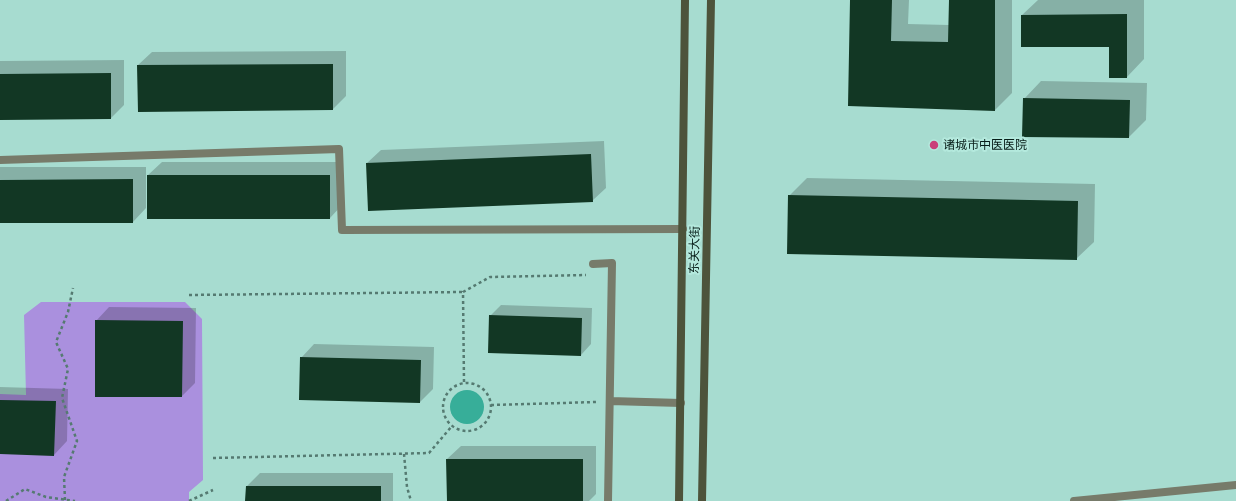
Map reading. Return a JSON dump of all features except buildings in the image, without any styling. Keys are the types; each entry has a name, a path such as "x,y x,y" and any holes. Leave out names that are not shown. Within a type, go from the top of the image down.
{"main road":[{"name":"东关大街","path":"679,501 685,0"},
{"name":"东关大街","path":"702,501 711,0"}],"street":[{"path":"0,160 339,149 342,230 683,229"},
{"path":"593,264 612,263 608,501"},
{"path":"610,401 681,403"},
{"path":"1074,501 1236,485"}],"path":[{"path":"189,296 463,292 490,277 588,275"},
{"path":"65,500 64,477 77,441 62,398 68,370 56,342 68,312 73,288"},
{"path":"463,292 464,382"},
{"path":"464,382 472,383 485,391 491,405 487,420 475,429 460,430 452,426 443,413 444,397 452,387 464,382"},
{"path":"491,405 610,401"},
{"path":"213,458 429,453 452,426"},
{"path":"404,454 407,487 411,501"},
{"path":"6,501 25,489 46,497 75,501"},
{"path":"189,501 213,490"}],"shaded area":[{"path":"41,302 185,302 202,319 203,480 189,492 189,501 0,501 0,394 26,395 24,315"},
{"path":"464,390 470,390 479,395 483,401 483,413 479,419 470,424 464,424 455,419 450,410 450,404 455,395"}],"place":[{"name":"诸城市中医医院","path":"934,145"}]}
